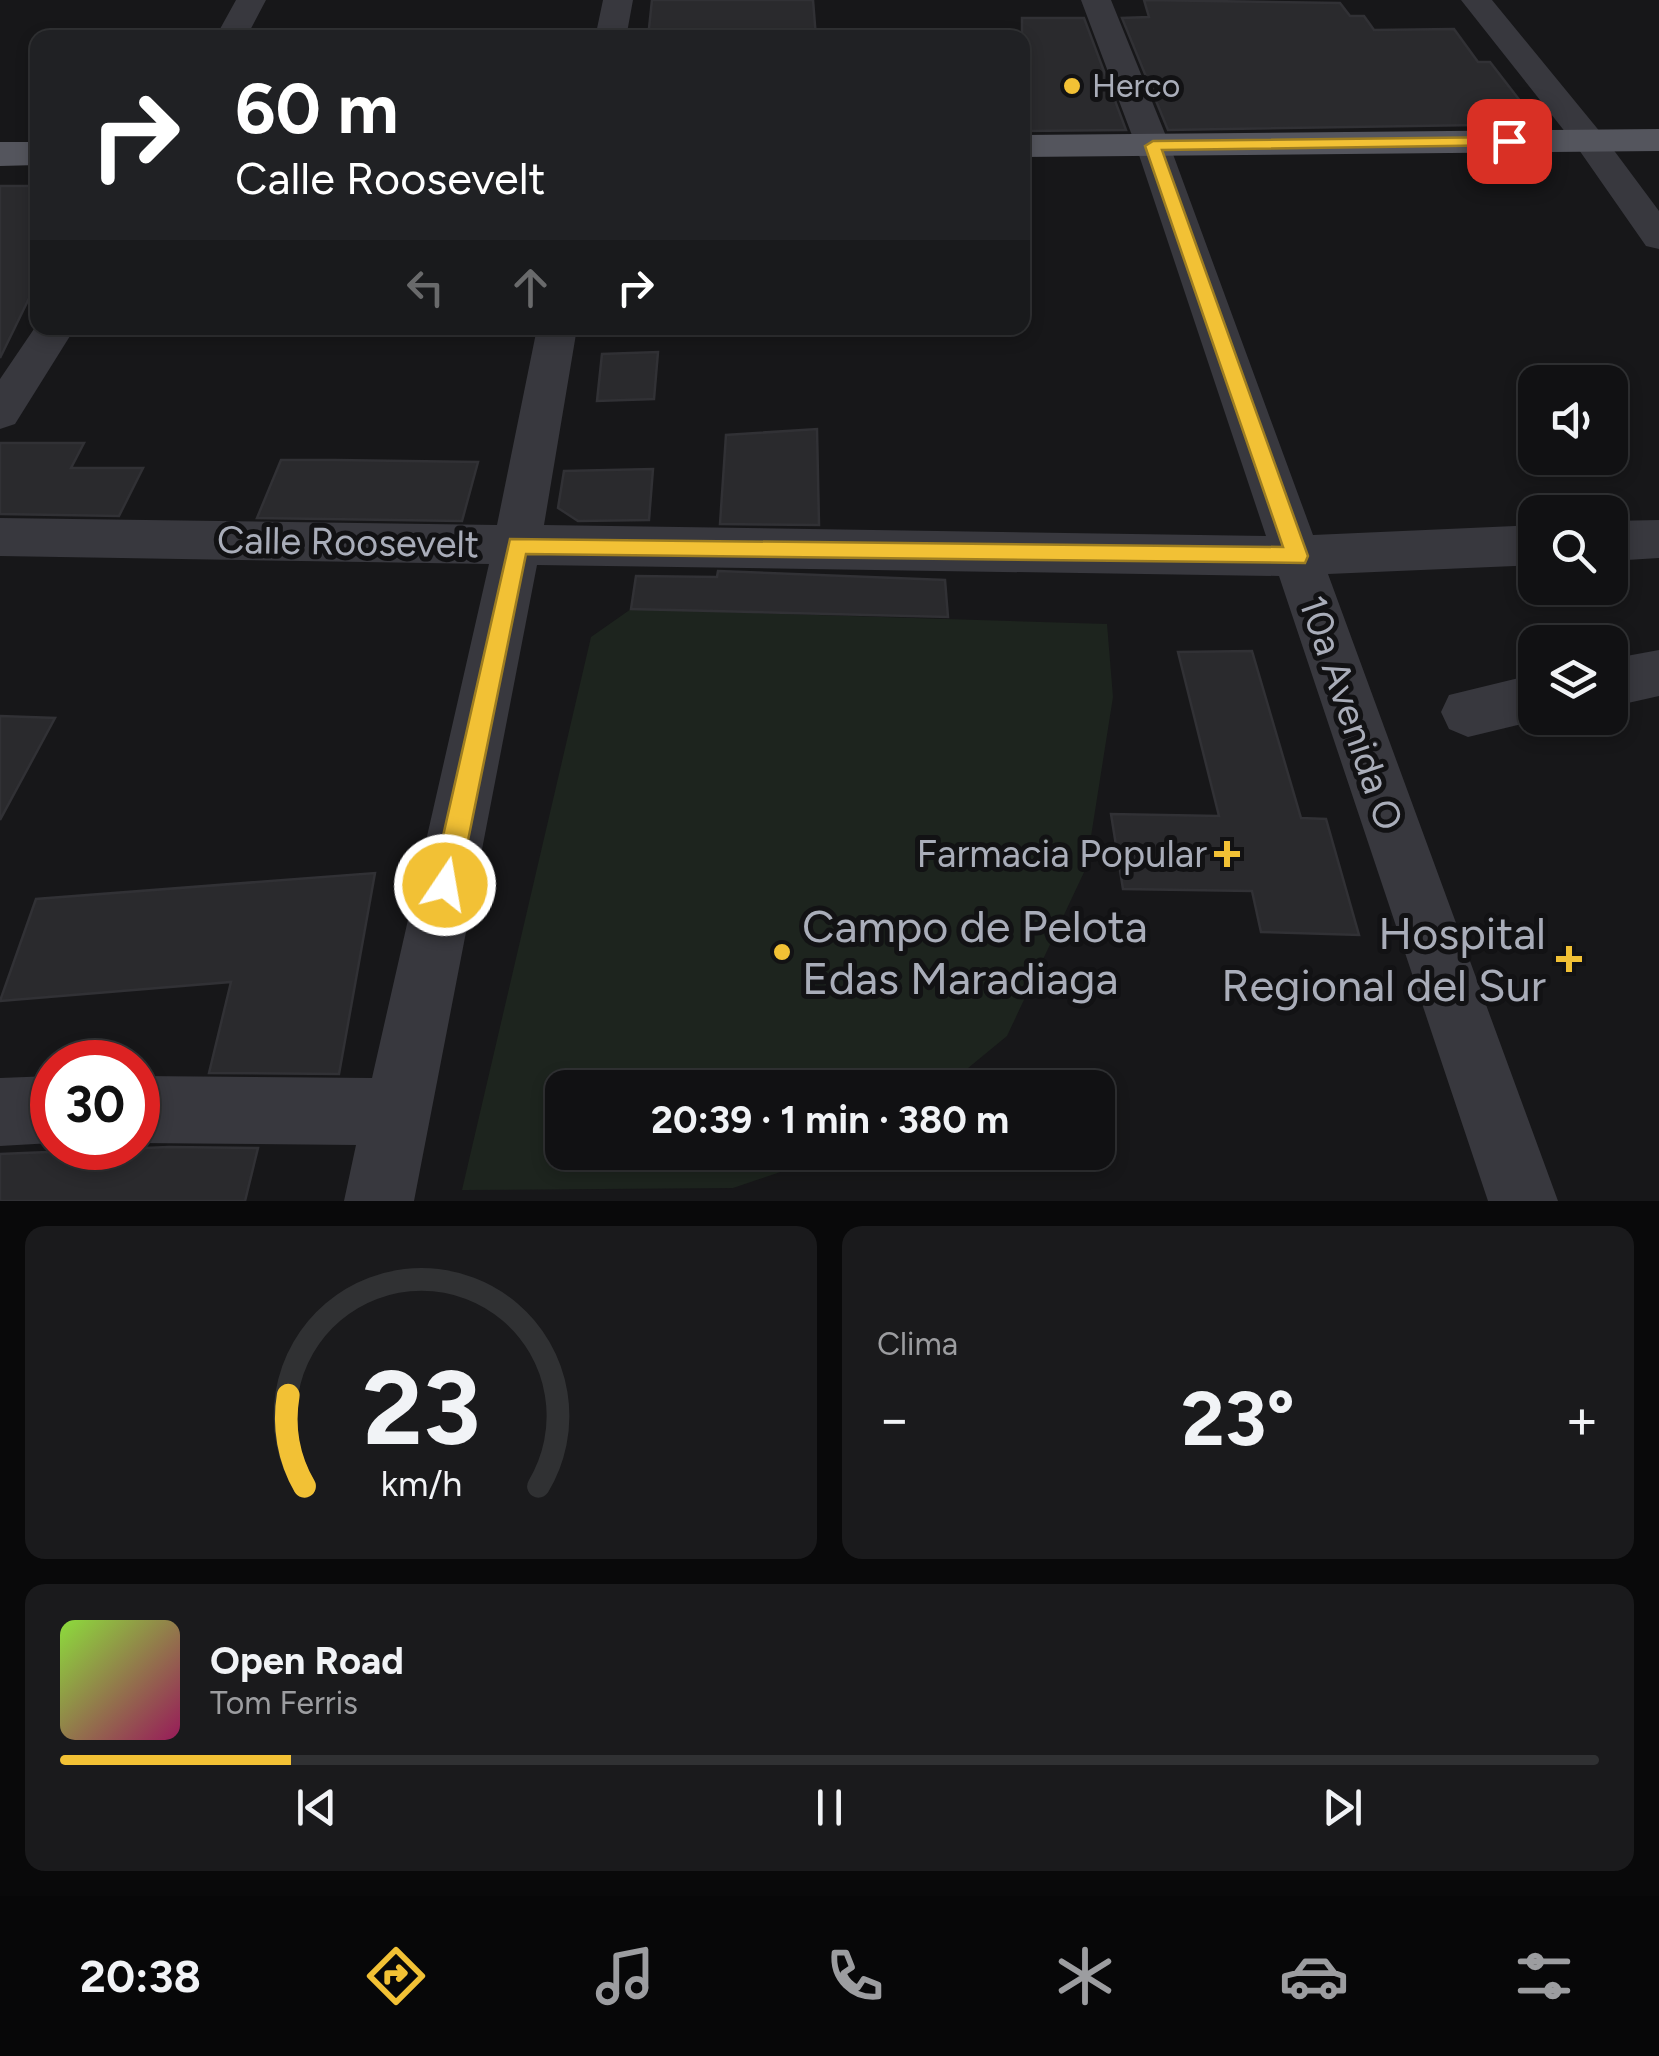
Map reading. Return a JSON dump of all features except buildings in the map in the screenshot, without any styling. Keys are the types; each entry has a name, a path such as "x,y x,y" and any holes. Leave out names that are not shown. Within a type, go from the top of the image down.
{"main road":[{"path":"1030,146 1659,140"},
{"path":"0,154 30,153"}],"street":[{"path":"234,30 251,0"},
{"path":"612,30 618,0"},
{"name":"10a Avenida O","path":"1096,0 1153,146 1522,1201"},
{"path":"1476,0 1588,140 1659,237"},
{"path":"0,413 50,335"},
{"path":"378,1201 517,545 555,335"},
{"name":"Calle Roosevelt","path":"0,537 1297,556 1518,546"},
{"path":"1628,540 1659,539"},
{"path":"1628,679 1659,673"},
{"path":"1468,712 1518,702"},
{"path":"160,1110 398,1112"},
{"path":"0,1112 30,1111"}],"shaded area":[{"name":"Campo de Pelota Edas Maradiaga","path":"631,609 1107,624 1113,697 1086,868 1007,1036 966,1070 545,1070 545,1170 786,1170 733,1188 462,1190 591,637"}],"place":[{"name":"Herco","path":"1072,86"},
{"name":"Farmacia Popular","path":"1227,854"},
{"name":"Campo de Pelota Edas Maradiaga","path":"782,952"},
{"name":"Hospital Regional del Sur","path":"1569,959"}],"route":[{"path":"445,885 517,545 1297,556 1153,146 1509,141"}]}
